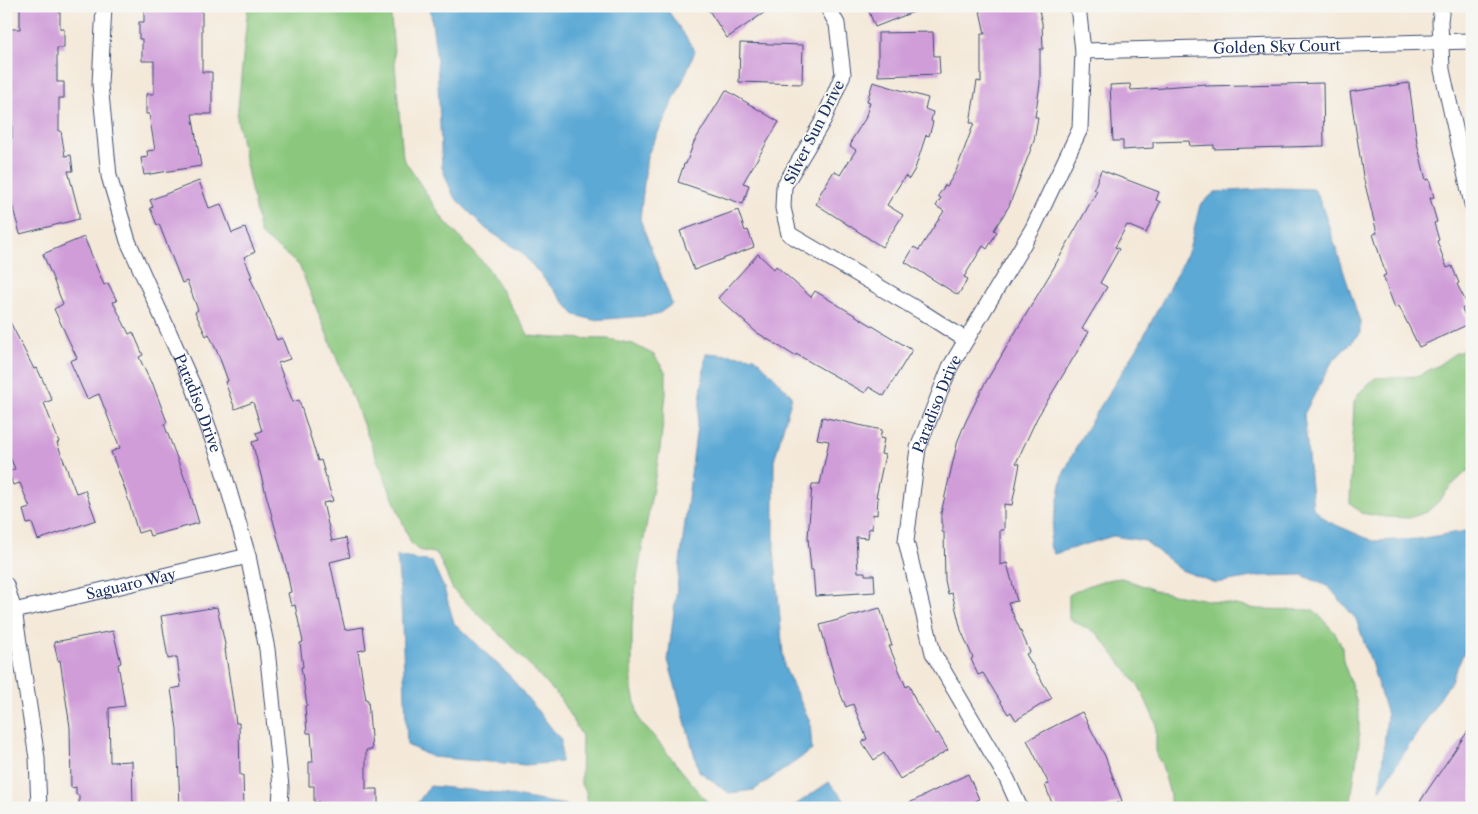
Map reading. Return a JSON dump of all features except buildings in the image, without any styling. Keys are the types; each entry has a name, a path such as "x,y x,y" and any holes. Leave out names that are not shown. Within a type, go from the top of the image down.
{"street":[{"name":"Paradiso Drive","path":"104,6 100,84 109,176 128,241 194,388 220,460 248,556 267,649 281,787 280,808"},
{"name":"Silver Sun Drive","path":"827,6 837,24 843,74 824,119 784,186 783,208 789,234 966,340"},
{"name":"Paradiso Drive","path":"1020,808 1006,779 933,653 906,541 918,448 950,367 1033,228 1080,128 1083,51 1078,6"},
{"path":"1442,6 1440,21 1442,70 1472,204"},
{"name":"Golden Sky Court","path":"1083,51 1472,40"},
{"name":"Saguaro Way","path":"14,611 248,556"},
{"path":"6,586 14,611 37,758 39,808"}],"green space":[{"path":"248,6 390,6 403,158 443,219 488,268 529,336 608,339 633,344 654,355 666,373 666,394 660,449 634,599 632,689 641,723 712,808 588,808 586,791 581,785 582,736 559,697 509,643 453,590 438,555 418,550 411,543 299,265 260,234 237,119"},
{"path":"1472,347 1472,469 1467,471 1450,487 1427,512 1409,518 1361,513 1350,503 1354,402 1359,393 1375,378 1418,376 1454,354"},
{"path":"1122,578 1157,591 1257,609 1314,610 1336,634 1342,648 1343,661 1354,692 1359,714 1359,742 1350,808 1170,808 1170,795 1162,765 1156,755 1156,723 1140,688 1097,633 1069,619 1069,595 1094,584"}],"water":[{"path":"430,6 665,6 695,51 647,156 640,219 672,304 657,315 593,320 575,315 521,252 485,228 454,197 442,168 437,62"},
{"path":"1277,188 1314,189 1323,208 1360,322 1360,334 1332,362 1304,414 1313,508 1329,522 1373,541 1418,539 1466,531 1472,546 1472,635 1450,683 1380,790 1387,715 1356,619 1329,587 1302,575 1260,576 1215,583 1181,570 1145,541 1113,536 1054,554 1049,545 1063,475 1080,439 1139,345 1189,250 1200,205 1215,192"},
{"path":"706,353 755,357 792,396 774,461 774,548 784,666 810,722 812,750 754,790 729,793 699,771 668,660"},
{"path":"397,556 432,562 444,588 454,623 509,675 561,740 561,762 525,765 432,757 407,745 401,601"},
{"path":"829,782 851,808 791,808"},
{"path":"430,786 490,792 566,805 565,808 418,808 418,802"}]}
